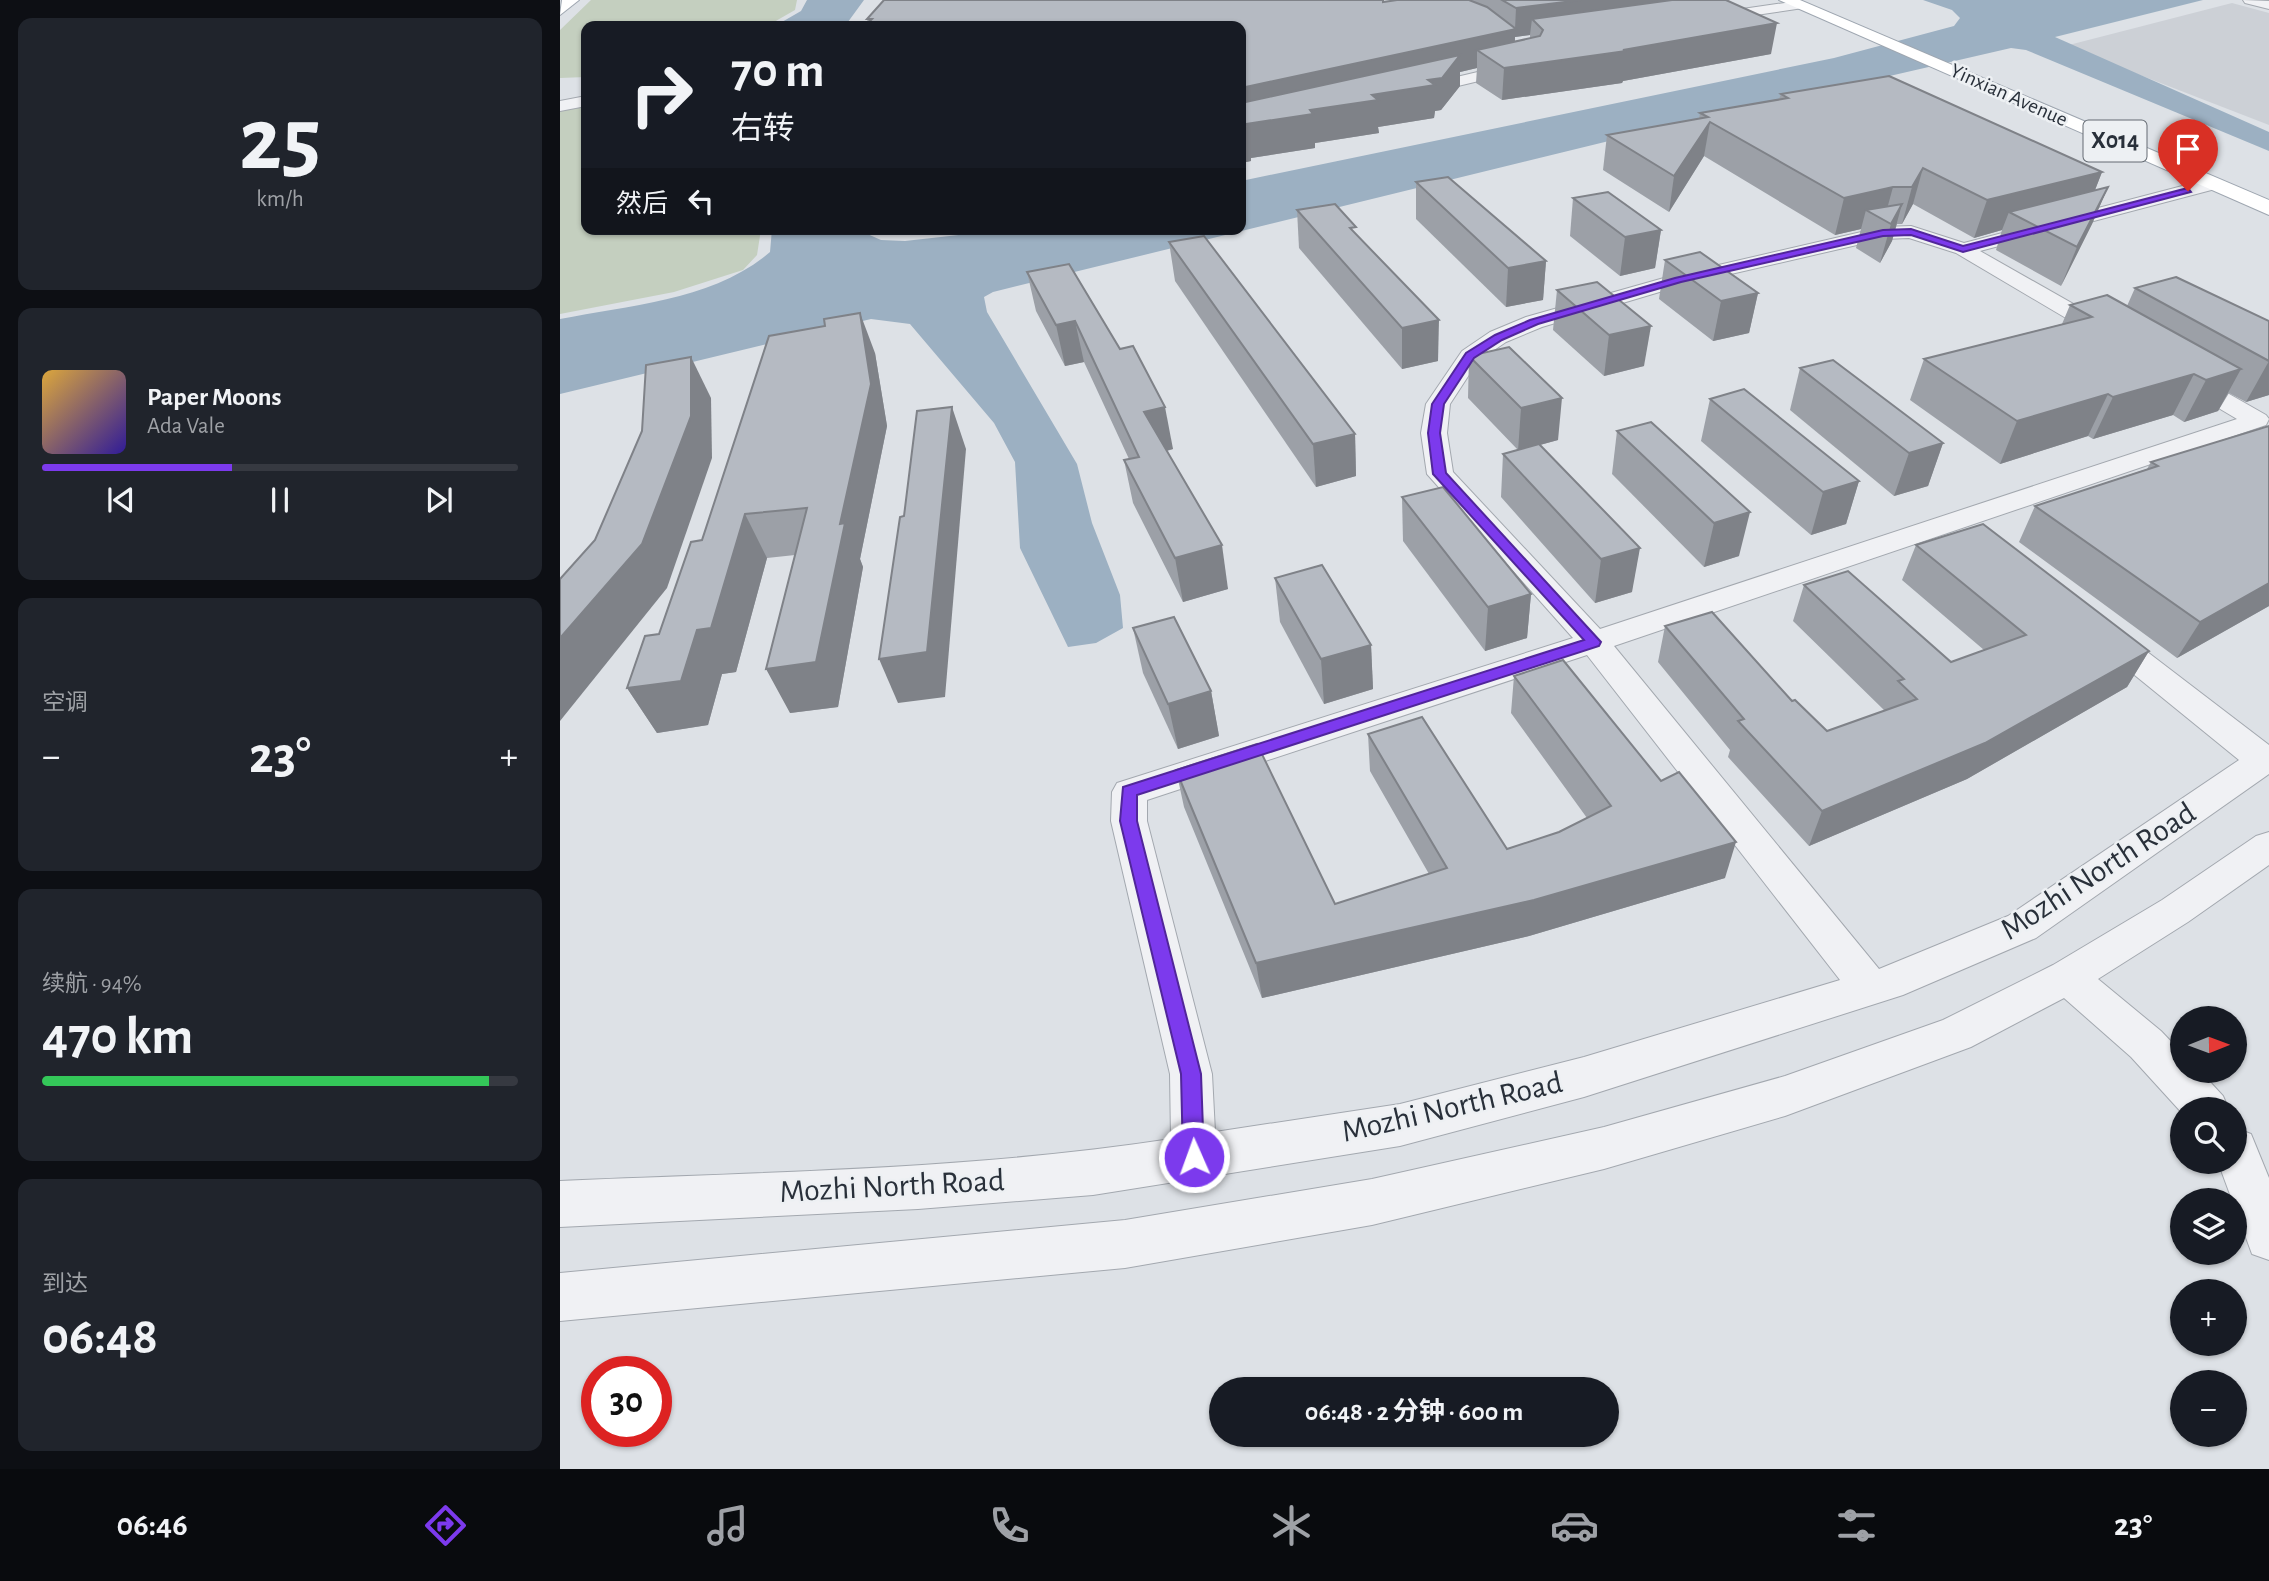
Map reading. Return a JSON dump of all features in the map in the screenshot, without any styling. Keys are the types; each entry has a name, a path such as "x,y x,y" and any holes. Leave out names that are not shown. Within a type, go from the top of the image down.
{"main road":[{"path":"560,10 571,0"},
{"name":"Yinxian Avenue","path":"1799,2 1901,36 2269,190"},
{"name":"Yinxian Avenue","path":"1799,2 2269,208"}],"street":[{"path":"2250,0 2269,5"},
{"path":"1695,19 1799,2"},
{"path":"1400,94 1531,63 1518,51"},
{"path":"560,88 581,88"},
{"path":"560,106 581,102"},
{"path":"1963,249 2213,184"},
{"path":"1871,989 1594,642 1440,474 1434,433 1438,404 1470,355 1498,337 1580,307 1678,280 1883,233 1911,232 1963,249 2128,345"},
{"path":"1194,1157 1191,1074 1129,821 1129,792 1594,642 1971,529 2257,420 2163,366"},
{"path":"2079,615 2266,759"},
{"name":"Mozhi North Road","path":"560,1204 918,1187 1093,1172 1400,1125 1584,1077 1871,989 2022,928 2266,759"},
{"path":"560,1297 1125,1244 1372,1202 1604,1148 1785,1096 1956,1034 2067,977 2175,911 2269,846"},
{"path":"2067,977 2146,1044 2196,1097"},
{"path":"2245,1174 2269,1237"}],"shaded area":[{"path":"2232,3 2269,13 2269,125 2065,46"}],"green space":[{"path":"591,0 797,0 795,10 776,21 581,21 581,77 560,78 560,30"},
{"path":"581,105 581,235 760,235 757,255 743,270 674,292 560,314 560,110"}],"water":[{"path":"807,0 864,0 849,21 784,21 801,11"},
{"path":"1923,0 2203,0 2055,37 2269,132 2269,151 2026,50 2011,48 1613,140 1246,230 1246,180 1834,58 1954,26 1960,18 1952,10"},
{"path":"771,235 870,235 881,240 905,241 958,235 1226,235 993,292 984,297 987,312 1077,464 1092,523 1120,595 1123,628 1096,643 1068,647 1020,548 1015,462 994,423 910,324 871,319 560,394 560,319 670,298 723,281 770,252"}],"building":[{"path":"884,0 1469,0 1487,7 1516,29 1246,87 1246,21 867,19"},
{"path":"1502,0 1581,0 1516,8"},
{"path":"1672,0 1726,0 1777,23 1623,50 1626,51 1504,68 1477,50 1540,36 1543,30 1532,19"},
{"path":"1460,55 1442,78 1428,80 1435,85 1372,95 1378,100 1310,110 1313,114 1246,124 1246,102"},
{"path":"1889,76 2102,172 1987,200 1923,168 1912,187 1893,187 1844,198 1710,122 1674,176 1607,135 1708,117 1700,113 1788,98 1781,94"},
{"path":"1448,177 1546,261 1508,268 1416,182"},
{"path":"2108,187 2077,247 2009,212"},
{"path":"1608,192 1661,230 1625,237 1573,198"},
{"path":"1335,204 1356,227 1350,228 1439,320 1402,328 1297,210"},
{"path":"1902,204 1891,224 1866,210"},
{"path":"1204,236 1355,434 1313,444 1169,242"},
{"path":"1700,252 1758,293 1721,301 1665,260"},
{"path":"1069,264 1120,349 1133,346 1165,407 1144,412 1222,545 1175,558 1124,460 1139,457 1075,321 1056,325 1027,272"},
{"path":"2176,277 2269,321 2269,361 2135,288"},
{"path":"1597,282 1651,326 1609,335 1557,290"},
{"path":"2107,295 2241,369 2206,380 2194,374 2113,397 2108,394 2017,421 1924,359 2092,317 2070,305"},
{"path":"860,313 871,384 840,524 845,523 816,662 766,669 807,508 745,514 711,628 697,630 681,681 627,688 645,636 659,634 691,542 702,540 769,336 825,326 824,319"},
{"path":"1509,347 1562,398 1521,408 1469,356"},
{"path":"691,357 691,416 642,544 560,638 560,579 595,540 642,431 646,365"},
{"path":"1833,360 1943,443 1909,453 1800,368"},
{"path":"1744,389 1859,481 1823,492 1710,399"},
{"path":"952,407 927,652 879,659 900,517 904,516 917,411"},
{"path":"1651,422 1750,512 1714,523 1617,431"},
{"path":"2269,426 2269,583 2200,622 2035,506 2158,466 2151,462"},
{"path":"1539,444 1640,548 1601,559 1503,454"},
{"path":"1443,487 1531,594 1488,607 1402,497"},
{"path":"1983,524 2149,651 1985,743 1822,811 1738,721 1744,719 1665,626 1712,612 1792,701 1795,700 1827,731 1917,699 1898,681 1904,679 1804,585 1848,571 1951,662 2026,635 1916,545"},
{"path":"1322,565 1371,645 1321,659 1275,578"},
{"path":"1174,617 1211,691 1168,704 1133,628"},
{"path":"1563,660 1661,781 1679,772 1736,842 1534,900 1256,963 1176,770 1257,744 1335,904 1447,868 1368,734 1422,717 1507,849 1559,832 1611,806 1514,676"}],"route":[{"path":"1194,1157 1191,1074 1129,821 1129,792 1594,642 1440,474 1434,433 1438,404 1470,355 1498,337 1580,307 1678,280 1883,233 1911,232 1963,249 2188,191"}]}
